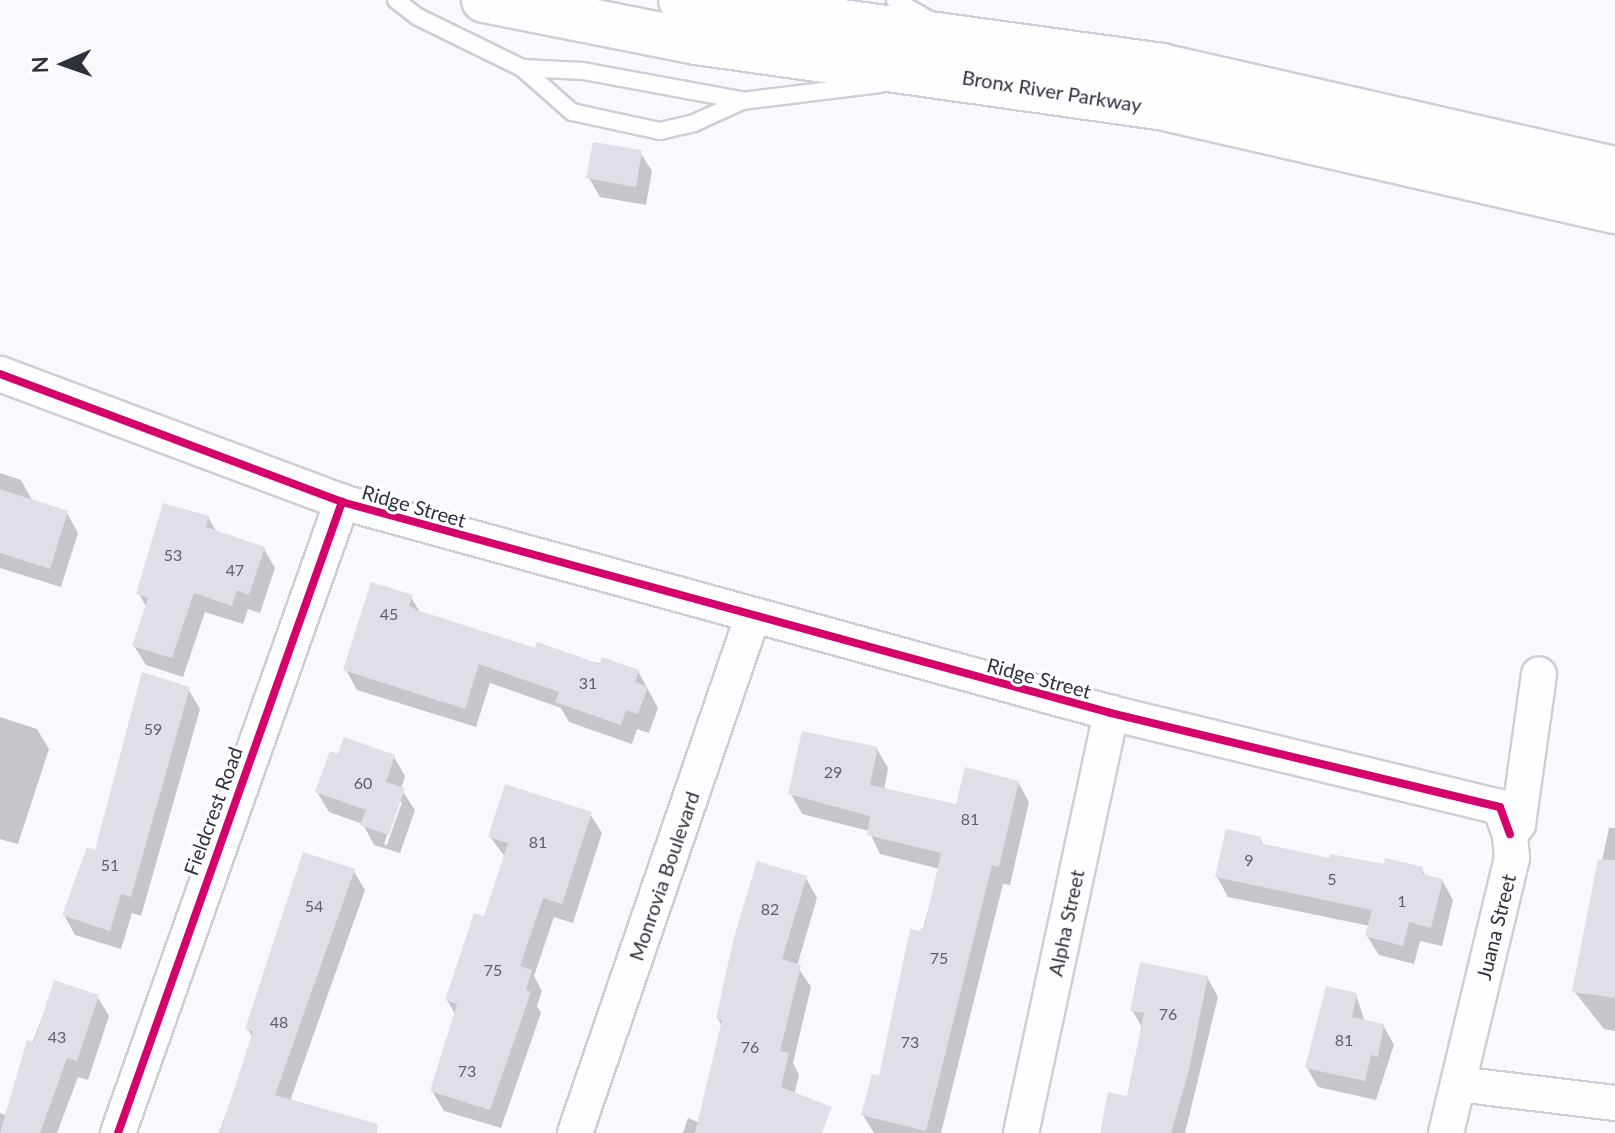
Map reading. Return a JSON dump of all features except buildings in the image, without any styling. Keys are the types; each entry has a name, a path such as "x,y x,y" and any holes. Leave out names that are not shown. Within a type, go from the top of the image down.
{"highway":[{"name":"Bronx River Parkway","path":"484,0 696,42 954,55 1227,79 1615,169"},
{"name":"Bronx River Parkway","path":"681,0 954,55 1615,211"}],"street":[{"name":"Ridge Street","path":"0,374 342,502 752,618 1111,713 1500,807 1510,834"},
{"name":"Fieldcrest Road","path":"118,1133 342,502"},
{"name":"Monrovia Boulevard","path":"575,1133 752,618"},
{"name":"Juana Street","path":"1446,1133 1512,858 1510,834 1518,824 1539,674"},
{"name":"Alpha Street","path":"1021,1133 1111,713"},
{"path":"1458,1084 1615,1103"}],"lane":[{"path":"396,0 418,17 522,68 572,112 660,131 742,101 954,55"},
{"path":"895,0 954,55"},
{"path":"522,68 583,71 742,101"}],"cycle path":[{"path":"0,374 342,502 1111,713 1500,807 1510,834"},
{"path":"118,1133 342,502"}]}
